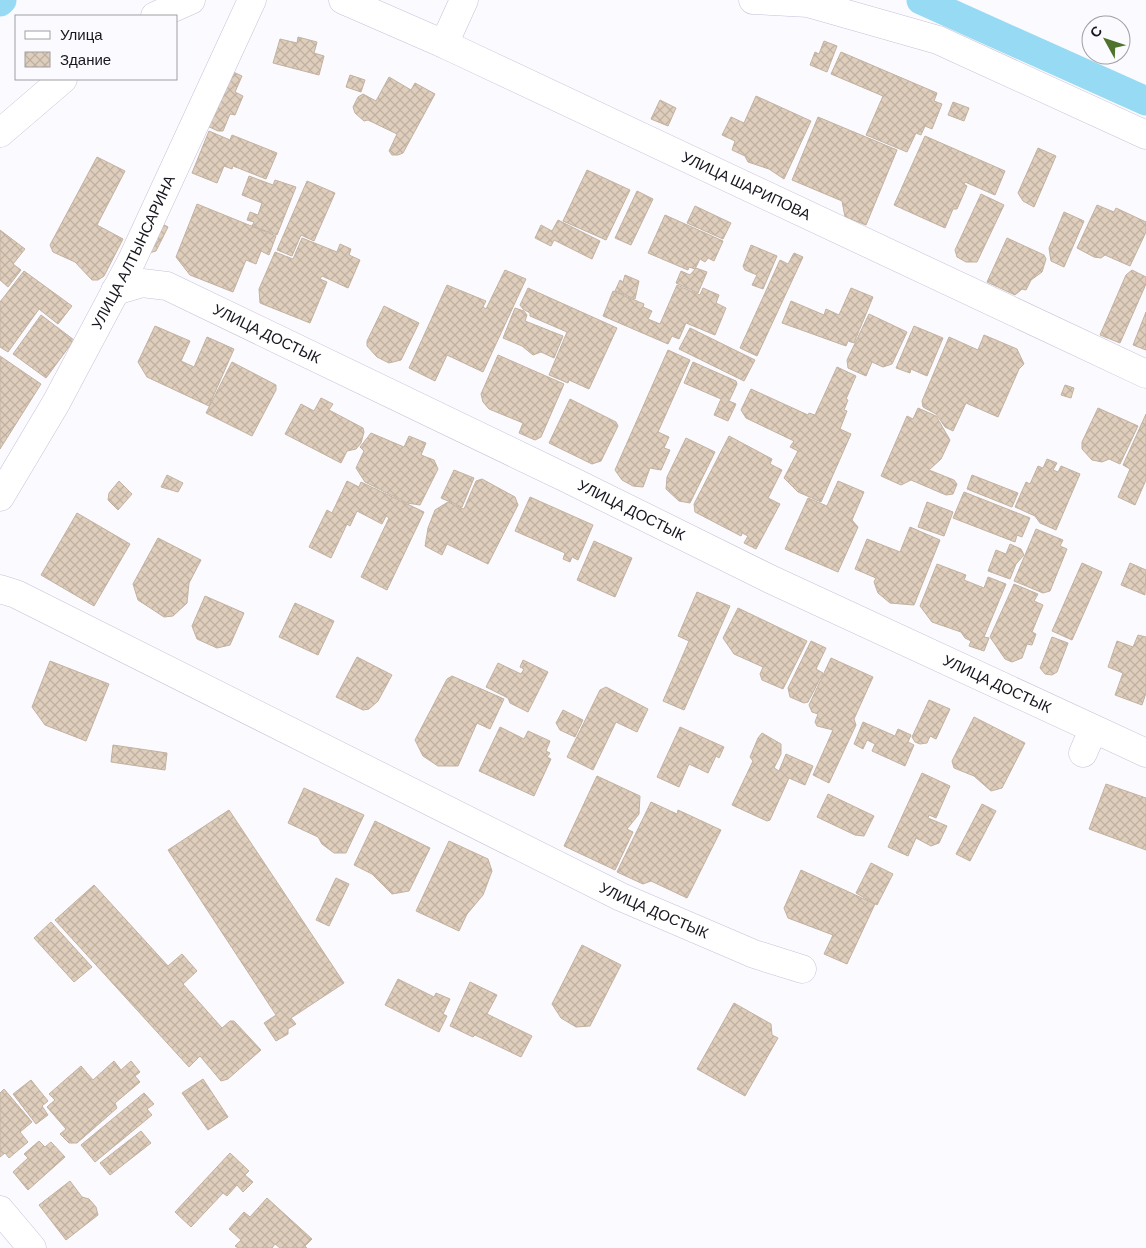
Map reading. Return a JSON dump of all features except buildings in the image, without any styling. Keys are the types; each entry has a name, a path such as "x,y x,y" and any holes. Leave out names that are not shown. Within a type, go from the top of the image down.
{"street":[{"path":"157,15 191,0"},
{"name":"УЛИЦА АЛТЫНСАРИНА","path":"0,497 56,403 115,291 164,192 252,0"},
{"name":"УЛИЦА ШАРИПОВА","path":"344,0 444,44 1146,374"},
{"path":"444,44 464,0"},
{"path":"753,0 808,4 938,40 1146,135"},
{"path":"0,132 62,80"},
{"name":"УЛИЦА ДОСТЫК","path":"115,291 142,283 167,286 568,479 770,579 1088,742 1146,753"},
{"name":"УЛИЦА ДОСТЫК","path":"0,589 16,594 621,897 754,954 802,970"},
{"path":"0,1210 32,1248"}],"waterway":[{"path":"921,0 1146,101"}]}
